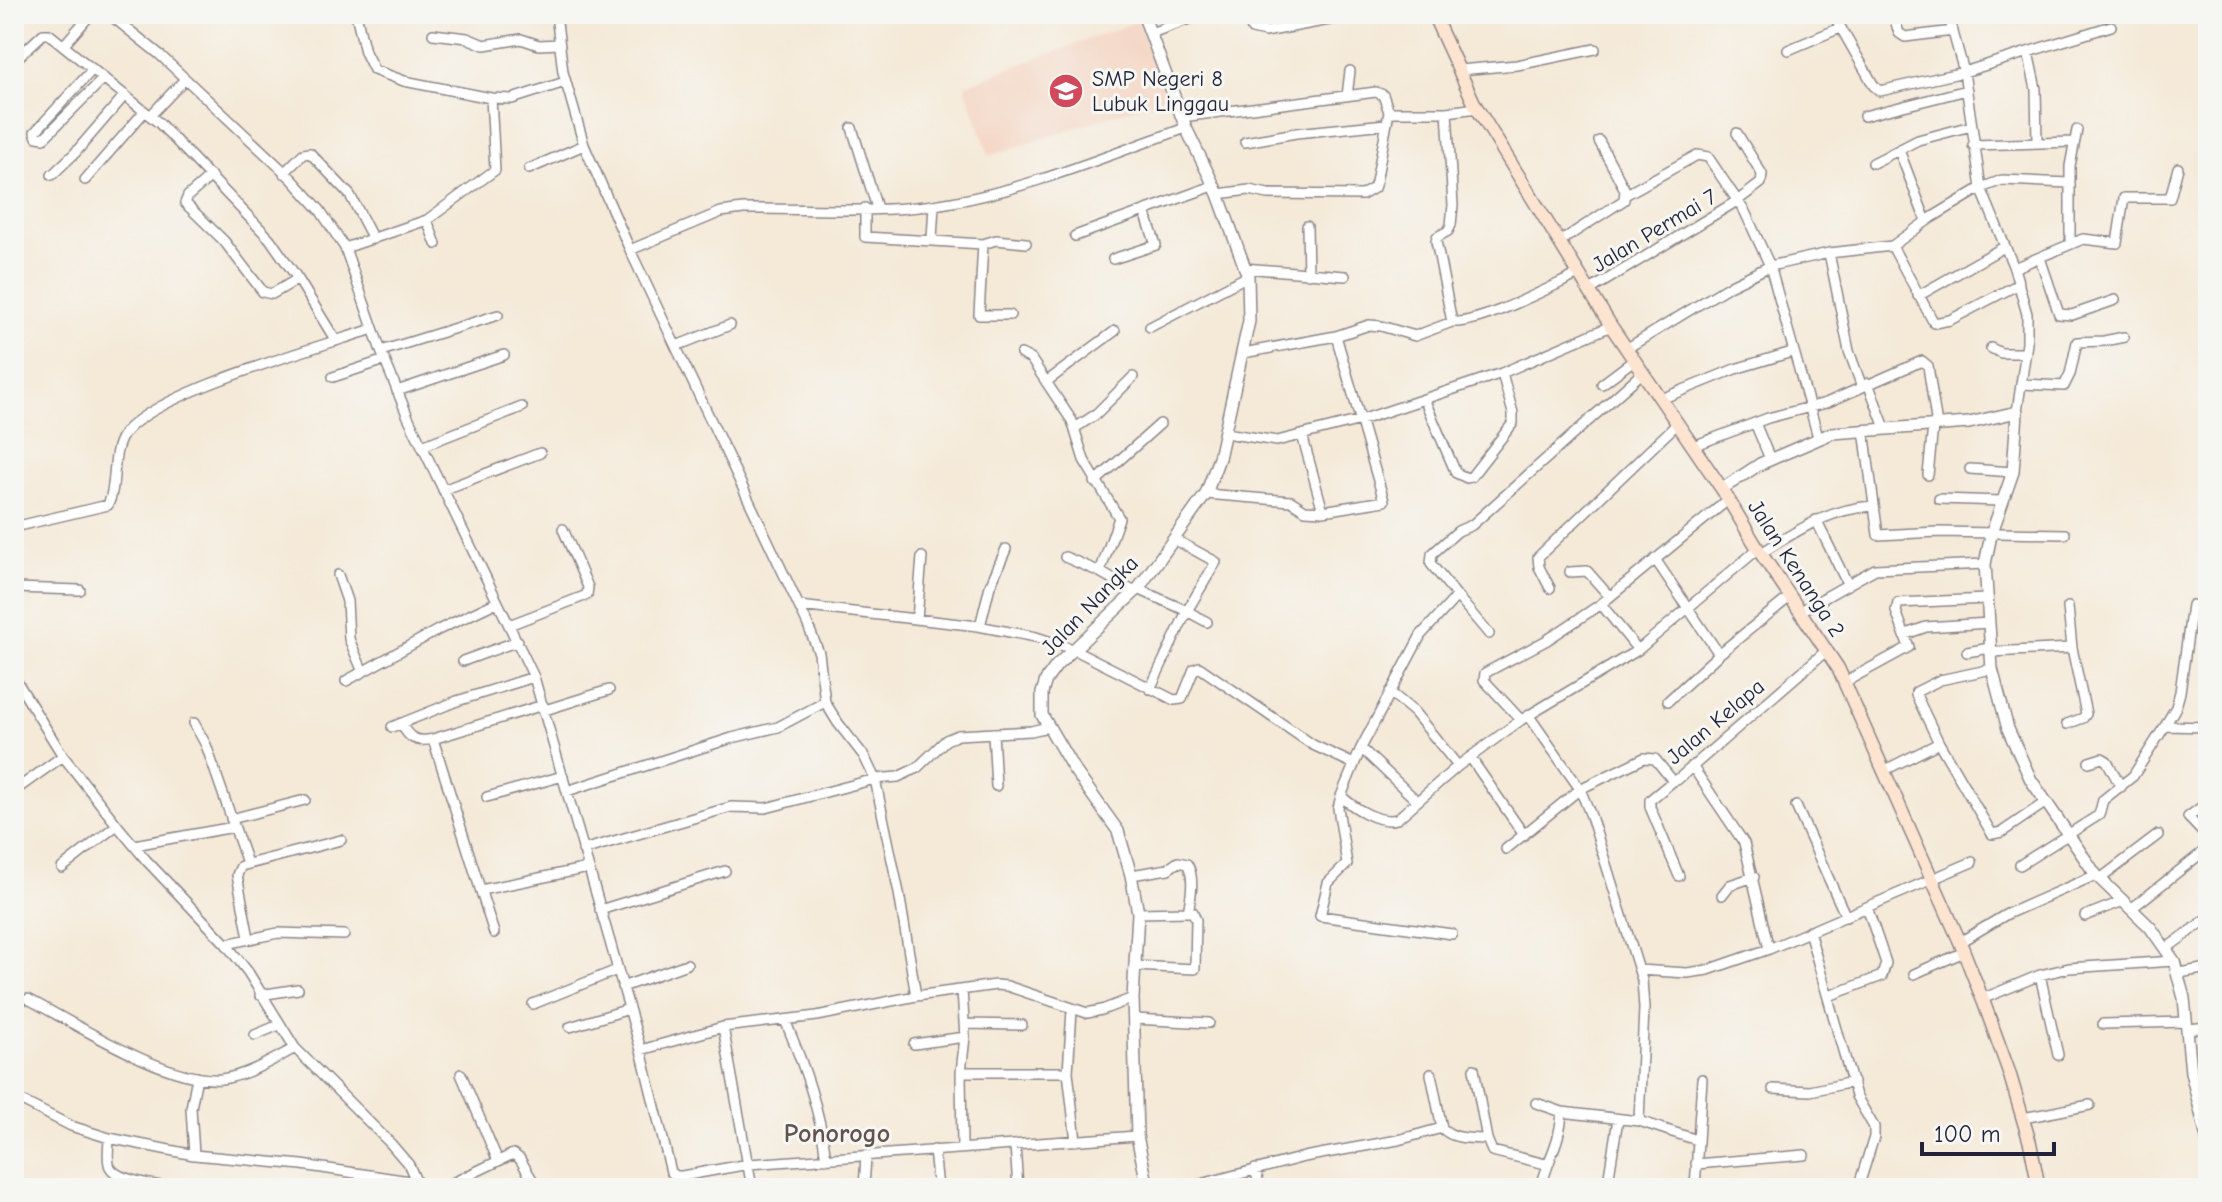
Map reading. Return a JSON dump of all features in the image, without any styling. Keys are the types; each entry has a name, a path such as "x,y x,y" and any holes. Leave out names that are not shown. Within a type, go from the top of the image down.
{"main road":[{"name":"Jalan Kenanga 2","path":"1433,14 1477,108 1559,242 1845,682 1982,999 2023,1118 2039,1188"}],"street":[{"path":"64,45 91,14"},
{"path":"109,14 185,79 284,173 320,210 345,248 397,391 534,677 641,1050 671,1172 682,1176 749,1164 1137,1136"},
{"path":"356,14 365,52 374,70 404,81 491,98 512,99 565,82"},
{"path":"556,14 565,82 584,145 630,250 799,606 819,653 825,702 864,756 875,779 899,893 916,996"},
{"name":"Jalan Nangka","path":"1143,14 1184,123 1216,190 1246,272 1249,321 1225,433 1206,494 1135,590 1073,649 1046,680 1042,693 1042,715 1094,800 1114,823 1131,875 1138,913 1133,998 1137,1136 1148,1188"},
{"path":"1151,33 1203,14"},
{"path":"1247,14 1252,29 1265,32 1361,14"},
{"path":"1833,14 1874,86 1880,91 1964,72 2111,26"},
{"path":"1893,14 1899,33 1905,37 1953,31"},
{"path":"1950,15 1964,72 1981,188 2014,268 2028,325 2013,472 1991,535 1985,564 1992,669 2013,740 2031,780 2098,877 2167,948 2176,967 2187,1026 2191,1072 2208,1142"},
{"path":"1788,50 1840,28"},
{"path":"14,61 43,34 49,34 147,114 270,239 336,341"},
{"path":"433,34 467,38 484,45 521,39 539,45 559,44"},
{"path":"1459,70 1517,65 1595,49"},
{"path":"2028,52 2036,89 2037,142"},
{"path":"93,69 35,132 37,137 44,138 104,78"},
{"path":"1347,96 1350,71"},
{"path":"85,180 185,79"},
{"path":"1864,116 1967,90"},
{"path":"630,250 721,212 934,205 1008,188 1184,123 1381,93 1389,112 1376,182 1369,192 1362,195 1268,194 1249,190 1216,190 1075,236"},
{"path":"52,175 125,95"},
{"path":"345,248 427,220 495,170 491,98"},
{"path":"1389,112 1447,112 1477,108"},
{"path":"1447,112 1453,213 1448,231 1437,237 1436,241 1452,322"},
{"path":"1245,142 1296,133 1386,124"},
{"path":"1873,163 1923,139 1971,126"},
{"path":"852,128 877,208"},
{"path":"2070,244 2069,183 2077,130"},
{"name":"Jalan Permai 7","path":"1590,290 1737,201 1761,183 1762,178 1737,133"},
{"path":"1599,141 1625,195"},
{"path":"1973,145 2074,142"},
{"path":"529,169 584,145"},
{"path":"1899,150 1926,221"},
{"path":"284,173 303,154 310,153 350,195 373,239"},
{"path":"1559,242 1622,204 1625,195 1697,155 1708,157 1754,229 1770,266 1818,437"},
{"path":"2014,268 2090,238 2117,243 2124,198 2170,198 2178,168"},
{"path":"211,176 188,196 185,203 224,241 263,292 272,294 298,279"},
{"path":"1602,384 1630,355 1731,285 1770,266 1829,253 1892,246 1981,188 2002,180 2069,183"},
{"path":"932,239 934,205"},
{"path":"865,208 865,237 983,244 996,240 1026,243"},
{"path":"1113,259 1156,245 1145,212"},
{"path":"427,220 436,244"},
{"path":"1307,226 1308,274"},
{"path":"983,244 979,315 1010,315"},
{"path":"1892,246 1931,321 1938,324 2019,284"},
{"path":"1918,296 2004,247"},
{"path":"1829,253 1849,351 1885,428"},
{"path":"2040,258 2059,314 2072,315 2115,300"},
{"path":"1150,327 1246,272 1345,276"},
{"path":"1243,353 1336,336 1369,325 1415,336 1501,309 1579,274"},
{"path":"333,377 498,315"},
{"path":"676,346 730,325"},
{"path":"1225,433 1277,441 1361,420 1502,373 1611,326"},
{"path":"14,527 108,505 120,440 127,430 147,415 207,386 373,329"},
{"path":"1046,382 1115,331"},
{"path":"1206,494 1291,501 1305,510 1323,511 1384,501 1336,336"},
{"path":"2022,384 2064,386 2077,342 2124,337"},
{"path":"1991,348 2001,353 2026,353"},
{"path":"1661,399 1735,369 1792,352"},
{"path":"1021,354 1031,359 1075,428 1084,460 1119,518 1100,572"},
{"path":"397,391 504,355"},
{"path":"1693,446 1755,423 1808,409 1925,361 1935,426 1928,475"},
{"path":"1424,399 1456,473 1462,478 1471,477 1513,423 1502,373"},
{"path":"1489,634 1431,564 1432,554 1458,531 1472,525 1642,373"},
{"path":"1075,428 1095,415 1133,377"},
{"path":"422,446 522,407"},
{"path":"1639,1121 1644,1008 1639,970 1591,816 1580,789 1525,718 1484,680 1485,673 1547,640 1601,604 1655,559 1725,494 1740,475 1770,459 1818,437 1843,431 1969,423 2017,412"},
{"path":"1755,423 1770,459"},
{"path":"1095,482 1160,424"},
{"path":"1550,588 1537,561 1545,547 1677,424"},
{"path":"1864,430 1878,535 1938,532 2065,534"},
{"path":"1302,435 1323,511"},
{"path":"443,490 540,453"},
{"path":"1970,469 2013,472"},
{"path":"1939,499 2002,501"},
{"path":"1341,796 1360,809 1389,821 1397,819 1458,766 1525,718 1638,650 1759,551 1842,509 1873,506"},
{"path":"1816,520 1848,585"},
{"path":"509,625 587,595 588,587 563,529"},
{"path":"1150,689 1187,611 1216,562 1174,539"},
{"path":"980,626 990,586 1006,549"},
{"path":"917,619 922,557"},
{"path":"1065,557 1207,622"},
{"path":"1655,559 1719,654"},
{"path":"1801,611 1880,568 1985,564"},
{"path":"1570,572 1587,571 1610,597"},
{"path":"338,575 347,601 349,639 363,672"},
{"path":"14,588 80,590"},
{"path":"1452,934 1320,916 1328,883 1345,867 1347,861 1338,808 1354,764 1421,635 1457,596"},
{"path":"1668,701 1719,654 1791,596"},
{"path":"1845,682 1908,649 1910,643 1896,611 1898,603 1987,599"},
{"path":"346,681 438,630 497,602"},
{"path":"1601,604 1638,650"},
{"path":"2020,865 2099,815 2103,800 2133,776 2176,707 2192,605"},
{"path":"799,606 980,626 1036,637 1073,649 1150,689 1180,700 1194,669 1199,667 1313,745 1354,764"},
{"path":"2067,724 2086,714 2072,648 2068,607"},
{"path":"1906,634 1926,627 1989,623"},
{"path":"463,661 518,641"},
{"path":"1967,652 2072,648"},
{"name":"Jalan Kelapa","path":"1580,789 1648,757 1659,763 1673,781 1827,650"},
{"path":"1992,669 1940,680 1916,692 1939,743 1992,834 2002,832 2046,802"},
{"path":"14,677 63,756 117,825 226,944 248,972 295,1048 391,1144 409,1165 418,1185"},
{"path":"534,677 457,701 396,725 412,739 422,741 609,690"},
{"path":"1390,692 1414,712 1458,766"},
{"path":"567,791 732,738 778,727 825,702"},
{"path":"194,723 206,745 247,863"},
{"path":"2165,726 2208,727"},
{"path":"583,850 731,807 766,808 875,779 908,774 951,737 1048,727"},
{"path":"993,733 996,786"},
{"path":"433,739 494,933"},
{"path":"1883,771 1939,743"},
{"path":"1361,748 1417,801"},
{"path":"14,791 63,756"},
{"path":"1470,757 1524,835"},
{"path":"2089,762 2102,758 2107,761 2121,787"},
{"path":"1692,766 1741,836 1754,877 1769,949"},
{"path":"487,797 563,776"},
{"path":"1673,781 1650,800 1650,807 1679,876"},
{"path":"1506,849 1580,789"},
{"path":"134,845 232,823 305,800"},
{"path":"2208,802 2188,817 2208,838"},
{"path":"1796,806 1846,917"},
{"path":"62,868 117,825"},
{"path":"1914,974 1962,947 2007,914 2098,877 2158,835"},
{"path":"249,938 237,870 247,863 341,840"},
{"path":"2085,916 2127,905 2208,848"},
{"path":"1131,875 1168,869 1178,862 1187,864 1191,869 1192,889 1188,912"},
{"path":"1639,970 1676,973 1708,970 1769,949 1972,862"},
{"path":"481,890 588,868"},
{"path":"600,910 725,871"},
{"path":"1722,895 1730,885 1754,877"},
{"path":"1829,996 1885,973 1886,963 1867,907"},
{"path":"1134,966 1195,969 1196,920 1193,912 1138,913"},
{"path":"2167,948 2208,918"},
{"path":"1809,931 1858,1100 1874,1127 1874,1137 1858,1186 1882,1188"},
{"path":"226,944 278,933 344,935"},
{"path":"622,987 687,964"},
{"path":"1982,999 2040,975 2078,967 2208,968"},
{"path":"533,1004 617,970"},
{"path":"2040,975 2058,1055"},
{"path":"641,1050 723,1027 826,1015 916,996 996,985 1087,1013 1133,998"},
{"path":"260,995 298,989"},
{"path":"962,990 965,1037 961,1072 962,1148"},
{"path":"28,999 151,1062 197,1077 230,1077 295,1048"},
{"path":"570,1027 629,1009"},
{"path":"1072,1010 1068,1072 1076,1141"},
{"path":"1134,1019 1209,1023"},
{"path":"785,1020 821,1120 826,1159"},
{"path":"964,1024 1022,1025"},
{"path":"2103,1024 2208,1027"},
{"path":"255,1035 279,1025"},
{"path":"723,1027 752,1188"},
{"path":"914,1044 965,1037"},
{"path":"1474,1069 1487,1139 1495,1153 1546,1164"},
{"path":"961,1072 1068,1072"},
{"path":"461,1074 498,1161"},
{"path":"1431,1074 1442,1128"},
{"path":"194,1155 191,1108 197,1077"},
{"path":"1695,1188 1702,1079"},
{"path":"1773,1089 1810,1091 1853,1082"},
{"path":"14,1097 71,1126 109,1138 194,1155 302,1165 418,1185"},
{"path":"1536,1103 1562,1112 1639,1121 1697,1140"},
{"path":"2023,1118 2090,1105"},
{"path":"1541,1188 1546,1164 1557,1144 1562,1112"},
{"path":"1607,1188 1618,1119"},
{"path":"1186,1188 1255,1169 1442,1128 1456,1137 1487,1139"},
{"path":"109,1138 109,1164 115,1173 128,1179 173,1188"},
{"path":"1015,1145 1018,1188"},
{"path":"934,1150 938,1188"},
{"path":"442,1188 516,1155 537,1188"},
{"path":"1696,1164 1804,1155"},
{"path":"864,1188 866,1156"},
{"path":"1255,1169 1260,1188"},
{"path":"466,1177 471,1188"},
{"path":"1434,1185 1454,1188"}],"shaded area":[{"name":"SMP Negeri 8 Lubuk Linggau","path":"1138,21 1167,97 989,156 965,85"}],"place":[{"name":"SMP Negeri 8 Lubuk Linggau","path":"1066,91"}],"district":[{"name":"Ponorogo","path":"837,1133"}]}
